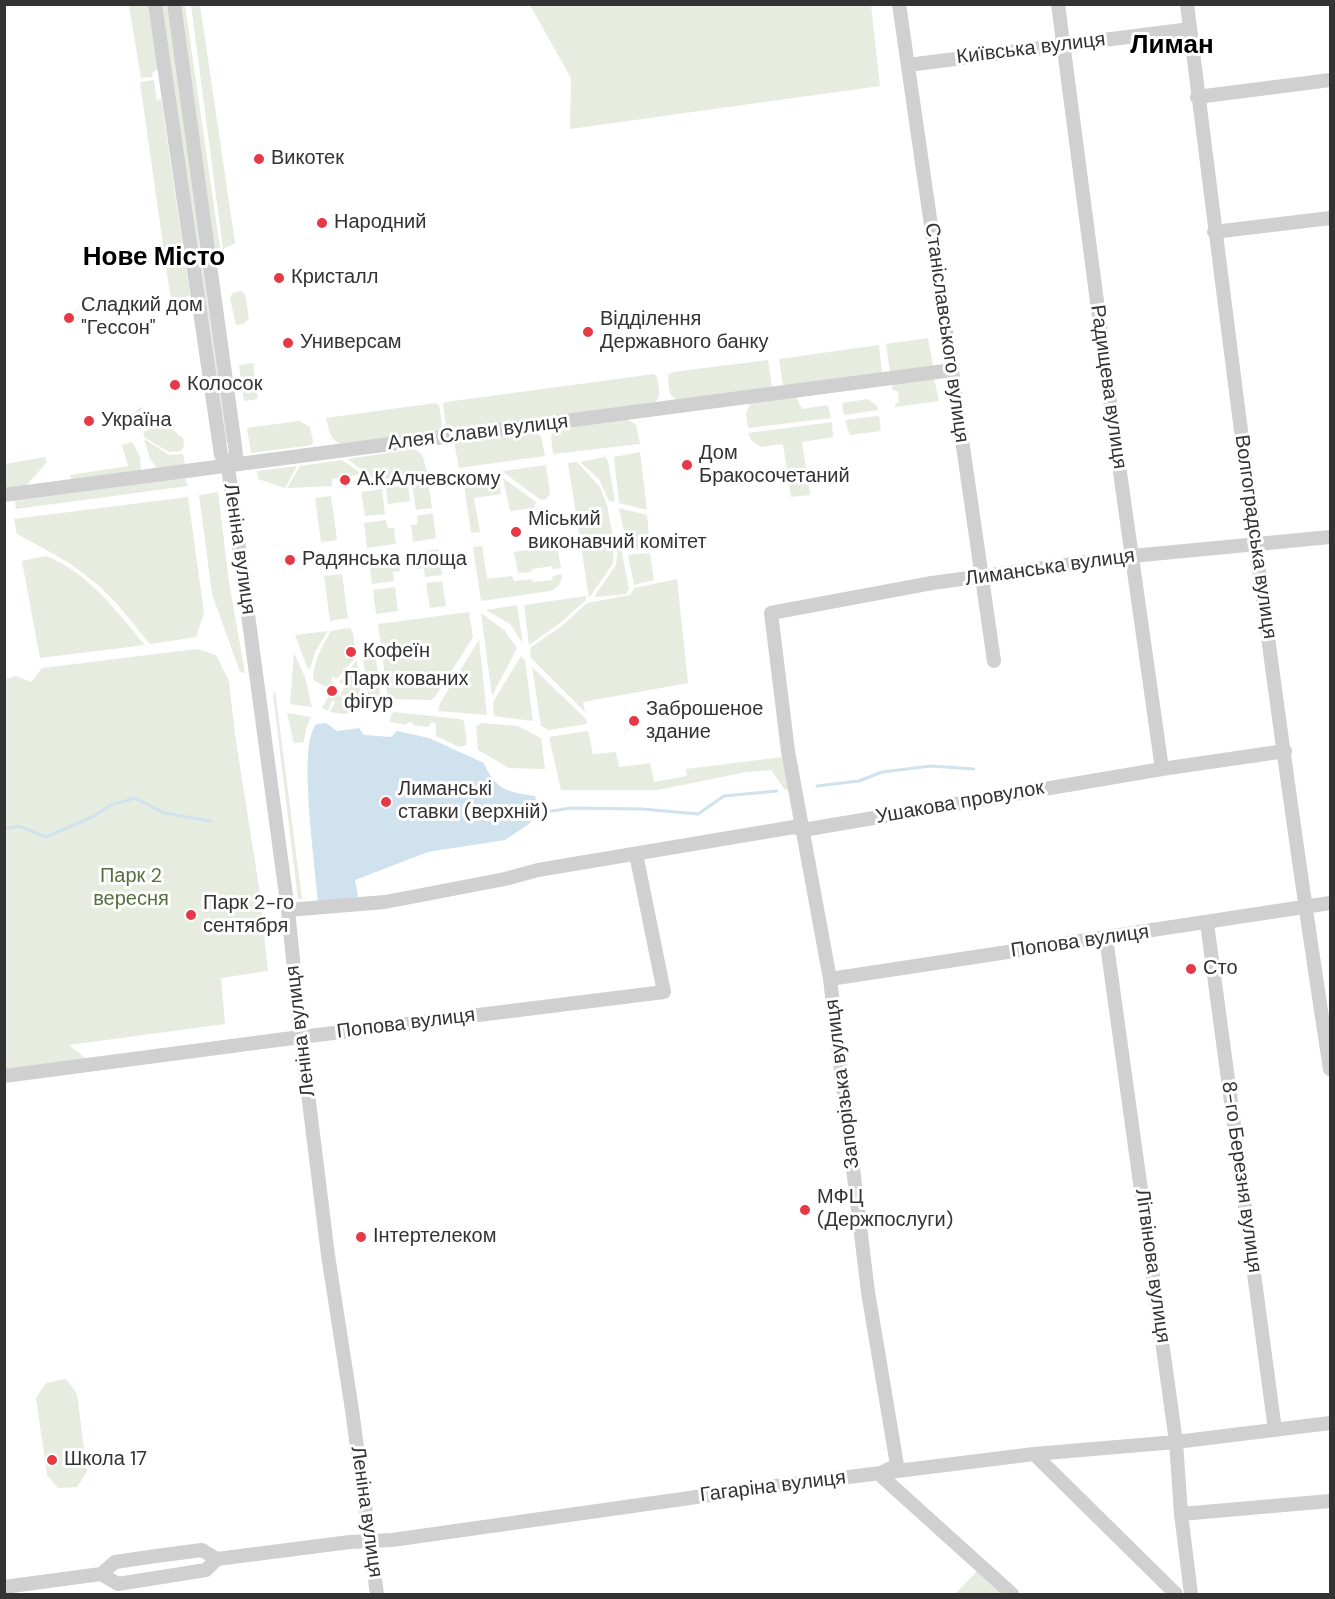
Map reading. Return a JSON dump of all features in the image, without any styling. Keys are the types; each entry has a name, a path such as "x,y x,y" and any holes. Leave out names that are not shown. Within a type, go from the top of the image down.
{"street":[{"name":"Леніна вулиця","path":"155,4 220,455 228,466 288,910 328,1255 377,1594"},
{"name":"Леніна вулиця","path":"174,4 235,446 236,456 228,466"},
{"name":"Станіславського вулиця","path":"899,4 994,661"},
{"name":"Радищева вулиця","path":"1058,4 1162,769"},
{"name":"Волгоградська вулиця","path":"1186,4 1256,545 1305,907 1330,1069"},
{"name":"Київська вулиця","path":"908,65 1190,29"},
{"path":"1197,97 1330,80"},
{"path":"1214,232 1330,219"},
{"name":"Алея Слави вулиця","path":"4,495 952,370"},
{"name":"Лиманська вулиця","path":"771,614 932,584 1132,556 1330,537"},
{"name":"Запорізька вулиця","path":"771,614 788,751 830,979 868,1292 897,1465 879,1474"},
{"name":"Ушакова провулок","path":"288,910 385,902 505,879 538,870 794,827 803,830 1162,769 1285,751"},
{"name":"Попова вулиця","path":"4,1076 664,992 636,854"},
{"name":"Попова вулиця","path":"830,979 1330,903"},
{"name":"8-го Березня вулиця","path":"1207,923 1275,1430"},
{"name":"Літвінова вулиця","path":"1106,938 1176,1442 1181,1514 1191,1594"},
{"name":"Гагаріна вулиця","path":"4,1587 101,1574 115,1562 202,1550 217,1558 350,1542 392,1540 760,1488 1034,1454 1176,1442 1330,1423"},
{"path":"1034,1454 1176,1594"},
{"path":"879,1474 1012,1594"},
{"path":"1181,1514 1330,1501"},
{"name":"Гагаріна вулиця","path":"101,1574 118,1584 206,1570 217,1558"}],"green space":[{"path":"129,5 148,5 158,69 152,73 153,77 141,78"},
{"path":"160,5 167,5 230,442 223,443"},
{"path":"178,5 185,5 220,248 215,248 213,244"},
{"path":"191,5 200,5 235,243 223,249"},
{"path":"530,5 871,5 880,86 570,129 571,78"},
{"path":"154,80 157,101 161,98 190,295 175,301 170,294 140,82"},
{"path":"241,291 245,294 249,319 243,324 236,325 230,298 233,293"},
{"path":"928,338 933,366 890,372 886,344"},
{"path":"879,345 882,374 783,387 779,359"},
{"path":"768,360 772,388 680,400 673,397 670,391 668,375 673,372"},
{"path":"253,363 258,399 244,401 239,365"},
{"path":"654,374 657,377 659,392 658,399 652,405 449,430 446,427 443,404 446,402"},
{"path":"934,378 939,401 895,407 895,404 899,402 898,391 892,390 895,382"},
{"path":"796,397 802,409 828,405 831,418 748,428 746,414 750,403"},
{"path":"868,399 877,406 878,410 844,415 842,403"},
{"path":"435,403 439,405 442,425 441,430 436,432 341,444 332,436 326,418"},
{"path":"141,407 162,422 141,429 128,417"},
{"path":"879,416 881,431 850,435 845,420"},
{"path":"625,419 636,424 640,444 553,454 551,436 555,429"},
{"path":"299,421 310,427 312,445 251,453 247,428"},
{"path":"832,422 833,437 802,442 810,495 791,497 783,444 761,447 751,440 748,433"},
{"path":"165,424 183,438 184,446 181,451 169,452 145,438 143,432"},
{"path":"532,431 541,436 545,456 459,468 454,441"},
{"path":"144,439 169,455 183,454 185,465 158,469 150,459"},
{"path":"132,442 140,456 141,471 71,479 70,475 128,466 122,445"},
{"path":"414,449 422,454 427,472 377,481 347,459"},
{"path":"640,452 647,510 619,503 614,457"},
{"path":"45,457 47,462 26,486 5,489 5,464"},
{"path":"605,457 608,461 615,502 609,501 599,479 580,462"},
{"path":"342,460 373,481 360,483 358,475 332,479 332,486 287,488 300,466"},
{"path":"577,462 600,487 607,505 614,543 613,563 589,598 568,463"},
{"path":"546,465 550,494 546,499 541,500 502,471"},
{"path":"297,466 285,488 258,479 257,471"},
{"path":"498,472 501,494 474,498 480,532 471,533 463,477"},
{"path":"185,478 188,486 16,509 15,501"},
{"path":"503,478 536,502 534,508 510,511"},
{"path":"428,482 432,508 416,510 412,484"},
{"path":"408,485 410,501 388,504 386,488"},
{"path":"382,489 385,514 365,516 361,492"},
{"path":"218,492 229,582 245,673 240,672 212,594 199,495"},
{"path":"331,496 337,540 321,542 315,498"},
{"path":"188,497 204,613 196,637 150,644 97,584 64,560 17,534 14,519"},
{"path":"619,508 647,515 650,548 628,551"},
{"path":"433,513 436,538 413,542 411,525 418,524 417,516"},
{"path":"386,520 388,528 394,528 396,544 367,548 364,523"},
{"path":"620,543 629,589 626,594 594,597 616,565"},
{"path":"482,546 487,579 512,576 514,581 532,579 533,582 552,580 553,576 562,574 560,583 550,591 481,601 473,547"},
{"path":"557,546 561,568 553,569 552,566 518,573 514,552"},
{"path":"438,549 442,575 425,577 424,568 417,569 414,553"},
{"path":"650,553 654,580 634,585 628,555"},
{"path":"46,556 76,572 89,583 145,645 40,658 22,561"},
{"path":"398,556 400,571 393,572 394,581 372,584 369,559"},
{"path":"342,574 348,618 330,621 324,576"},
{"path":"677,579 688,683 583,702 585,712 531,658 530,648 563,625 587,603 630,595 634,588"},
{"path":"442,581 446,606 430,608 426,583"},
{"path":"395,587 398,611 376,614 373,590"},
{"path":"586,596 586,600 560,623 529,645 524,605"},
{"path":"517,605 523,644 510,624 486,610"},
{"path":"469,612 473,637 435,697 431,700 388,699 378,624"},
{"path":"481,613 504,630 517,648 492,696"},
{"path":"350,628 353,633 356,657 337,679 333,677 331,681 334,684 330,689 313,680 316,661 331,631"},
{"path":"328,631 315,652 310,669 307,667 295,635"},
{"path":"479,640 487,715 438,711 440,703"},
{"name":"Парк 2 вересня","path":"197,649 216,655 229,681 235,735 259,887 268,971 221,978 225,1024 69,1045 87,1059 5,1070 4,680 16,676 31,682 42,668"},
{"path":"375,650 381,700 369,702 362,652"},
{"path":"294,653 305,677 312,707 290,704"},
{"path":"521,656 525,660 533,721 494,716 493,702"},
{"path":"357,660 362,704 340,694 345,686 339,682"},
{"path":"532,667 586,719 587,724 549,730 541,726"},
{"path":"275,691 302,899 298,899 273,695"},
{"path":"331,692 350,701 348,704 350,706 353,703 363,707 363,710 345,714 330,712 335,702 332,700 328,711 322,708"},
{"path":"395,712 460,719 464,721 467,745 459,747 436,736 436,724 432,722 428,727 408,722 406,725 390,722 391,714"},
{"path":"287,713 311,717 304,742 294,743"},
{"path":"482,723 518,726 541,738 545,769 509,768 478,750 476,726"},
{"path":"588,731 593,754 616,752 619,767 650,763 654,782 687,776 686,769 783,757 790,791 784,789 771,770 746,772 658,790 561,790 549,737"},
{"path":"66,1379 77,1394 87,1472 77,1487 58,1488 47,1475 36,1398 46,1383"},
{"path":"982,1566 1012,1594 955,1594"}],"water":[{"path":"326,723 337,731 359,728 364,735 391,737 397,731 429,738 484,763 493,779 504,788 535,796 539,813 529,824 505,840 428,852 355,880 358,897 318,903 309,809 308,757 316,724"}],"waterway":[{"path":"817,786 859,781 882,772 931,766 974,769"},
{"path":"539,813 571,808 642,809 698,814 724,796 777,791"},
{"path":"4,829 19,826 46,837 92,817 111,805 135,798 164,813 211,821"}],"place":[{"name":"Викотек","path":"259,159"},
{"name":"Народний","path":"322,223"},
{"name":"Кристалл","path":"279,278"},
{"name":"Сладкий дом \"Гессон\"","path":"69,318"},
{"name":"Відділення Державного банку","path":"588,332"},
{"name":"Универсам","path":"288,343"},
{"name":"Колосок","path":"175,385"},
{"name":"Україна","path":"89,421"},
{"name":"Дом Бракосочетаний","path":"687,465"},
{"name":"А.К.Алчевскому","path":"345,480"},
{"name":"Міський виконавчий комітет","path":"516,532"},
{"name":"Радянська площа","path":"290,560"},
{"name":"Кофеїн","path":"351,652"},
{"name":"Парк кованих фігур","path":"332,691"},
{"name":"Заброшеное здание","path":"634,721"},
{"name":"Лиманські ставки (верхній)","path":"386,802"},
{"name":"Парк 2-го сентября","path":"191,915"},
{"name":"Сто","path":"1191,969"},
{"name":"МФЦ (Держпослуги)","path":"805,1210"},
{"name":"Інтертелеком","path":"361,1237"},
{"name":"Школа 17","path":"52,1460"}],"district":[{"name":"Лиман","path":"1172,46"},
{"name":"Нове Місто","path":"154,258"}]}
